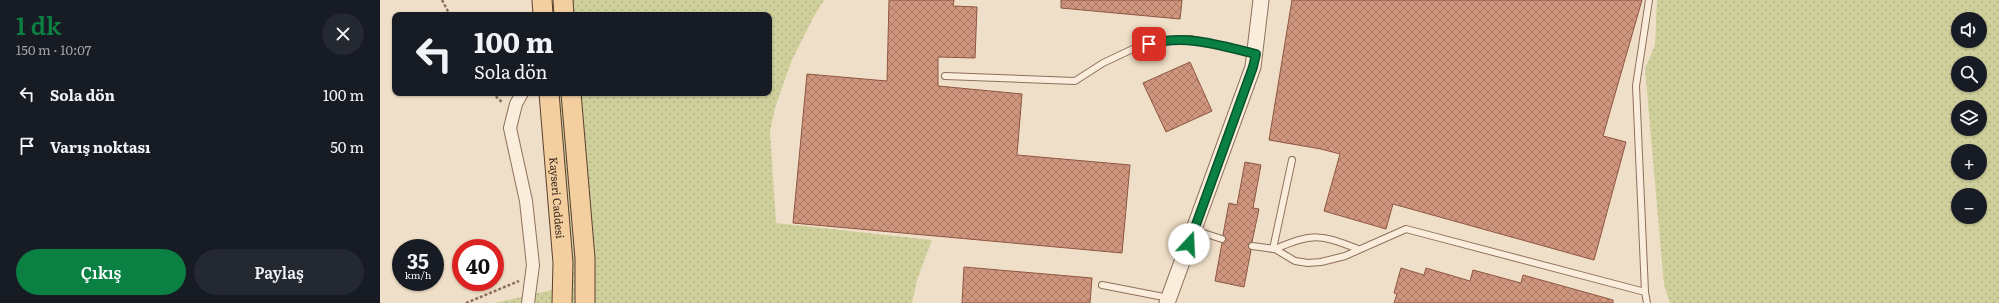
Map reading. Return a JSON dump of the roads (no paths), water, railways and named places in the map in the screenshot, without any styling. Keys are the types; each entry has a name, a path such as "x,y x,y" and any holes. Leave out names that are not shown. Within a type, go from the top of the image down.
{"main road":[{"path":"542,0 543,12"},
{"path":"563,0 564,12"},
{"name":"Kayseri Caddesi","path":"549,96 563,263 562,303"},
{"name":"Kayseri Caddesi","path":"571,96 585,258 585,303"}],"street":[{"path":"1168,301 1253,67 1256,54 1261,0"},
{"path":"520,96 516,104 510,128 526,201 533,265 528,303"}],"lane":[{"path":"1647,303 1645,292 1636,86 1649,0"},
{"path":"945,76 1075,81 1103,63 1137,47 1160,41 1190,39 1256,54"},
{"path":"1274,249 1292,160"},
{"path":"1252,246 1274,249 1295,261 1308,263 1321,262 1345,256 1406,229 1645,292"},
{"path":"1194,230 1222,239"},
{"path":"1274,249 1310,237 1327,238 1358,249"},
{"path":"1102,284 1168,301"}]}
